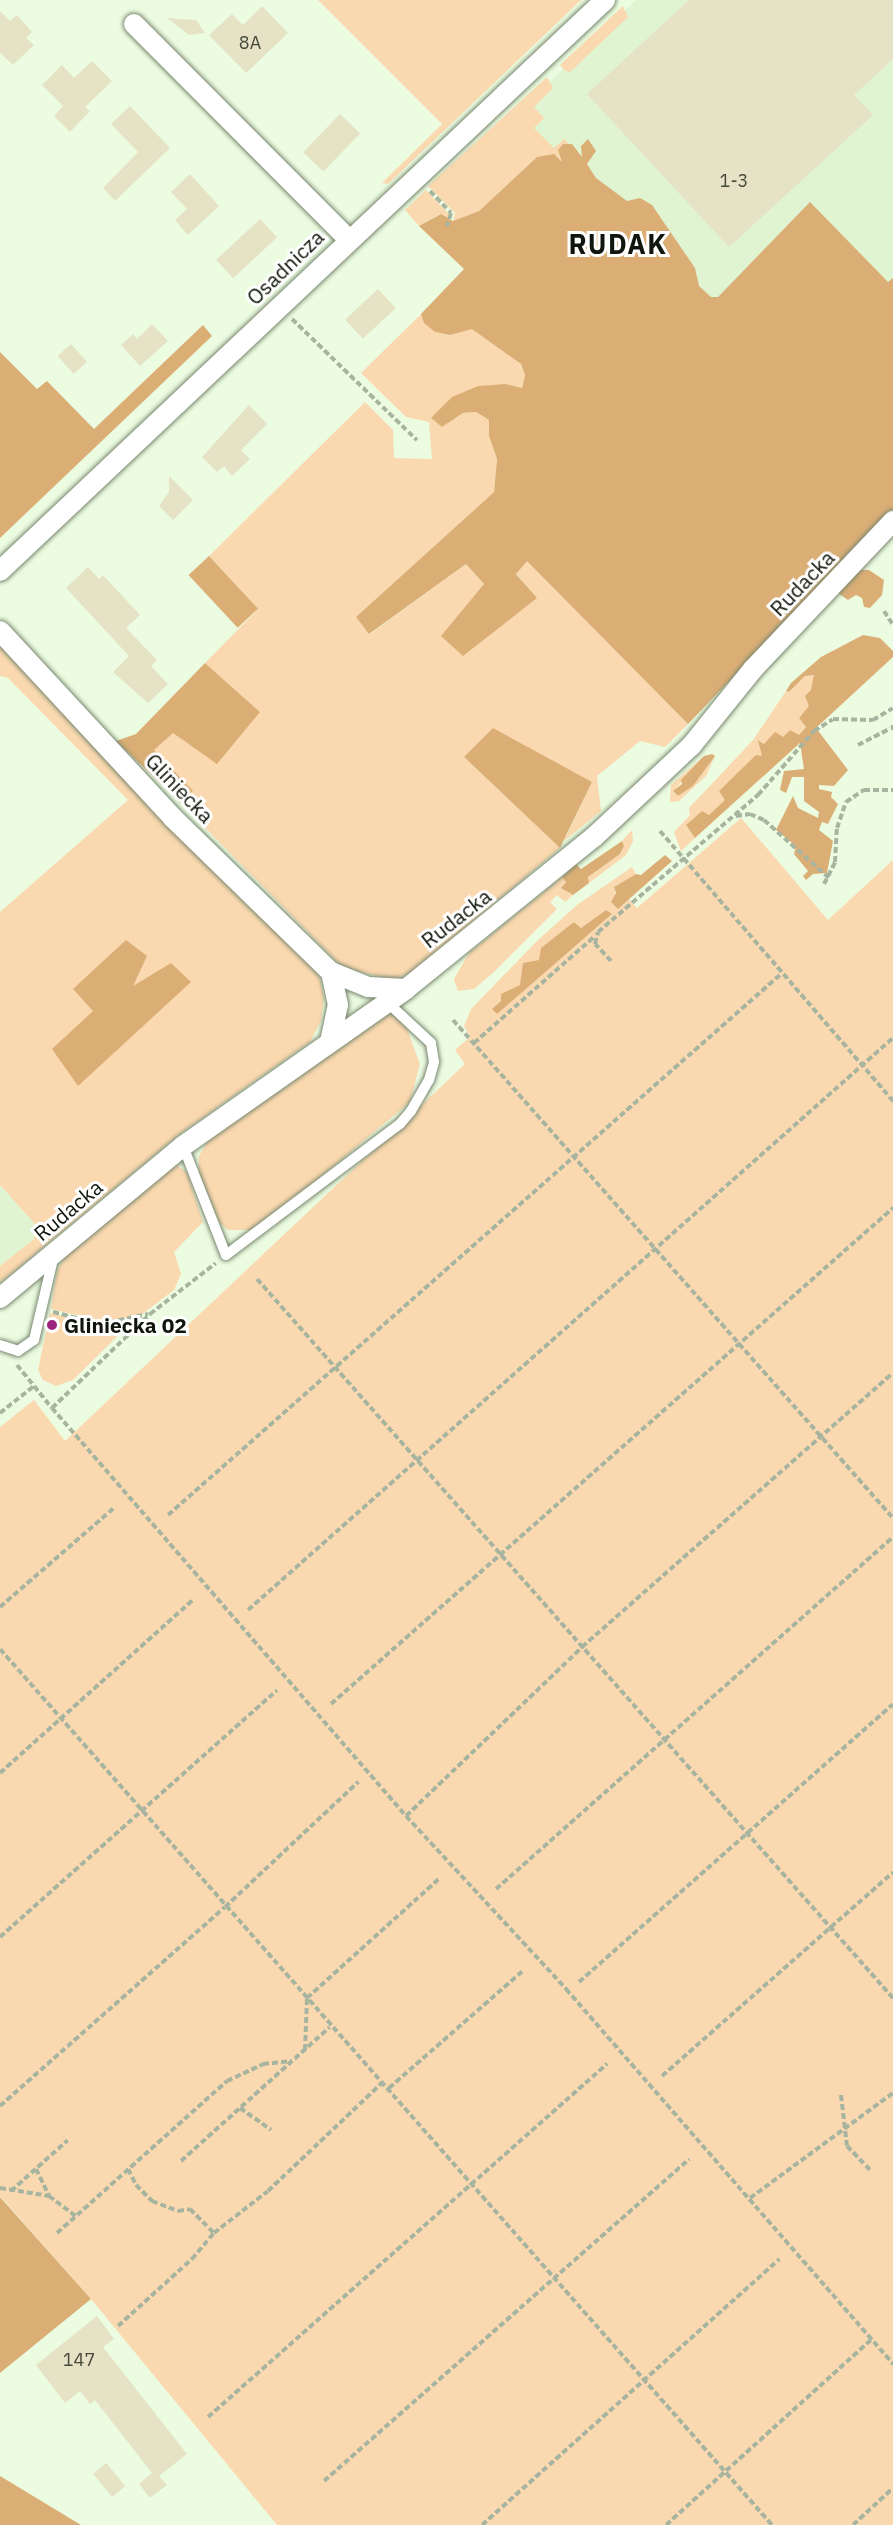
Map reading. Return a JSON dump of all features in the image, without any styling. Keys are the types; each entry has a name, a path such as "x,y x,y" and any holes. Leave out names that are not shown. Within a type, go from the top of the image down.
{"street":[{"name":"Osadnicza","path":"0,571 348,239 605,0"},
{"path":"134,24 348,239"},
{"name":"Rudacka","path":"0,1298 183,1146 406,989 543,880 663,775 757,664 893,521"},
{"name":"Gliniecka","path":"0,631 172,817 332,972 368,987 406,989"},
{"path":"330,1042 338,1005 332,972"}],"lane":[{"path":"183,1146 226,1255 400,1124 411,1111 429,1080 434,1062 431,1043 387,1002"},
{"path":"2,1347 18,1351 31,1344 44,1309 52,1262 59,1248"}],"path":[{"path":"425,186 451,213 447,226"},
{"path":"279,306 417,440"},
{"path":"884,611 893,625"},
{"path":"474,1043 597,934 736,816 814,731 833,719 873,720 893,708"},
{"path":"858,745 892,728"},
{"path":"824,884 835,862 838,821 846,802 864,790 893,790"},
{"path":"736,816 750,814 764,820 829,878"},
{"path":"660,831 781,974 893,1101"},
{"path":"597,934 595,944 611,961"},
{"path":"168,1515 781,974"},
{"path":"453,1020 893,1518"},
{"path":"248,1610 893,1038"},
{"path":"331,1704 893,1208"},
{"path":"52,1408 150,1314 226,1255"},
{"path":"257,1279 416,1463 582,1647 828,1928 893,1998"},
{"path":"44,1309 101,1324 150,1314"},
{"path":"2,1347 52,1408 406,1816 750,2198 893,2364"},
{"path":"406,1816 582,1647 893,1373"},
{"path":"0,1413 34,1386"},
{"path":"0,1607 115,1507"},
{"path":"496,1889 893,1537"},
{"path":"0,1773 193,1600"},
{"path":"0,1649 330,2026 389,2088 727,2470 772,2525"},
{"path":"0,1937 278,1690"},
{"path":"579,1982 893,1704"},
{"path":"0,2106 225,1907 358,1782"},
{"path":"662,2076 893,1872"},
{"path":"305,2050 307,1998 441,1878"},
{"path":"389,2088 524,1970"},
{"path":"181,2161 330,2026"},
{"path":"57,2234 227,2081 263,2064 292,2061"},
{"path":"208,2417 607,2064"},
{"path":"118,2326 192,2259 214,2233 268,2191 382,2083"},
{"path":"750,2198 842,2133 893,2093"},
{"path":"841,2095 842,2133 847,2146 870,2170"},
{"path":"240,2108 272,2130"},
{"path":"11,2191 68,2140"},
{"path":"324,2481 689,2158"},
{"path":"36,2169 49,2196 76,2216"},
{"path":"128,2169 136,2185 152,2201 178,2211 190,2209 214,2233"},
{"path":"0,2188 49,2196"},
{"path":"482,2525 780,2259"},
{"path":"666,2525 871,2340"},
{"path":"853,2525 893,2488"}],"shaded area":[{"path":"318,0 581,0 388,184 382,183 442,124"},
{"path":"636,0 893,0 893,287 700,316 514,116"},
{"path":"623,6 628,17 570,72 565,71 560,65"},
{"path":"547,77 553,88 534,107 544,118 534,128 554,148 564,139 569,144 563,144 576,172 587,181 575,190 537,157 479,211 453,221 455,213 428,186"},
{"path":"588,139 596,151 587,164 596,178 627,201 640,198 652,205 695,268 699,286 711,297 718,297 810,202 888,282 893,278 893,510 688,724 527,561 516,574 537,598 463,656 441,636 484,584 466,564 369,634 356,617 494,492 497,459 489,436 489,420 476,412 463,413 442,427 431,418 452,397 478,386 506,384 522,388 525,375 521,364 472,329 450,335 435,332 424,323 421,314 464,269 419,226 441,214 453,221 479,211 537,157 554,154 562,162 558,150 563,144 572,144 582,157 581,146"},
{"path":"426,190 450,215 448,219 440,214 419,226 405,210"},
{"path":"421,314 435,332 450,335 472,328 521,364 525,375 522,388 506,384 431,418 442,427 463,413 476,412 489,420 489,436 497,459 494,492 356,617 370,634 466,564 484,584 537,599 516,573 527,560 688,724 665,747 640,741 597,776 601,811 564,841 592,782 464,757 560,848 409,974 392,980 342,967 180,802 193,792 153,750 173,733 260,712 205,663 258,609 209,556 365,402 393,430 394,458 432,459 429,422 406,417 361,373"},
{"path":"203,325 212,336 0,538 0,352 37,389 47,381 94,429"},
{"path":"209,556 258,609 238,628 189,575"},
{"path":"860,570 869,570 884,580 882,595 870,608 864,607 862,598 856,595 848,600 838,593"},
{"path":"863,635 880,638 893,651 893,657 816,728 848,770 834,786 819,785 819,789 832,792 831,797 838,804 828,824 822,822 819,830 833,841 827,873 813,874 806,880 803,876 808,871 794,854 796,846 776,830 793,796 798,808 818,818 819,812 804,801 804,777 792,777 786,793 780,790 784,771 804,769 800,743 695,838 686,825 702,811 709,815 725,800 719,791 756,755 762,756 758,740 764,744 775,732 783,737 790,730 799,735 806,727 799,718 809,706 805,696 811,690 814,675 805,676 789,692 786,691 791,683 821,657"},
{"path":"0,640 308,959 320,978 324,998 321,1021 310,1042 181,1133 0,1283 0,1266 34,1239 35,1224 0,1185 0,912 128,800 8,678 0,676"},
{"path":"205,663 260,712 217,764 173,733 154,750 193,791 180,802 116,741 136,734"},
{"path":"815,675 810,706 799,718 806,727 799,735 764,744 759,740 763,757 719,791 726,800 709,815 686,825 695,838 681,851 674,832 690,815 689,808 753,740 786,691 789,692 805,676"},
{"path":"493,728 592,782 560,848 464,757"},
{"path":"712,754 715,756 693,786 678,796 673,791 682,784 681,780 704,756"},
{"path":"704,756 673,792 678,796 693,786 715,756 706,776 679,801 670,802 671,785"},
{"path":"741,818 828,920 893,860 893,2525 277,2525 91,2299 0,2196 0,1427 34,1400 65,1441 465,1064 455,1050 470,1037 464,1026 471,1009 538,940 577,905 632,867 636,874 614,887 618,909 629,899 637,908","holes":["606,910 611,915 497,1013 492,1009 520,986 574,922 581,928"]},
{"path":"632,830 633,841 626,855 589,883 588,877 620,854 624,846 622,841"},
{"path":"622,841 624,846 620,854 588,877 589,883 573,895 561,888 566,882 562,877 576,864 581,869"},
{"path":"665,855 672,861 618,909 611,902 616,893 614,887 636,874 641,875"},
{"path":"562,877 566,882 561,888 573,895 565,902 557,895 550,902 557,909 493,973 474,989 458,991 454,979 469,953"},
{"path":"606,910 612,914 497,1014 492,1009 501,1001 501,994 520,985 523,963 539,960 541,948 574,922 581,928"},
{"path":"126,940 147,956 133,986 171,963 191,982 78,1086 52,1049 93,1011 73,989"},
{"path":"389,1012 404,1021 420,1064 410,1102 267,1222 253,1230 228,1230 219,1222 199,1176 199,1156 212,1134"},
{"path":"175,1164 187,1172 203,1222 174,1252 181,1274 174,1290 140,1316 102,1321 51,1309 57,1271 69,1248"},
{"path":"0,1185 35,1224 34,1239 0,1266"},
{"path":"50,1313 102,1326 135,1319 73,1380 56,1386 43,1380 38,1370"},
{"path":"0,2197 91,2299 0,2373"},
{"path":"0,2476 81,2525 0,2525"}],"building":[{"path":"689,0 893,0 893,59 854,95 873,115 729,247 587,94"},
{"path":"262,6 288,33 246,73 209,35 232,14 243,25"},
{"path":"0,11 10,21 17,15 32,32 26,38 34,45 13,65 0,53"},
{"path":"167,18 196,20 205,33 189,35"},
{"path":"92,61 112,81 85,107 90,111 70,132 54,116 63,106 42,85 62,65 74,78"},
{"path":"130,106 170,148 115,201 103,188 138,152 111,124"},
{"path":"340,114 360,133 323,172 303,152"},
{"path":"190,174 219,206 188,235 175,220 187,209 171,192"},
{"path":"260,219 277,237 233,278 216,260"},
{"path":"378,289 396,308 363,339 345,320"},
{"path":"152,324 168,341 140,366 121,345 133,334 137,339"},
{"path":"71,344 87,362 74,374 58,356"},
{"path":"249,405 267,424 241,450 250,459 232,476 224,466 217,472 202,457"},
{"path":"169,476 193,500 173,520 159,506 169,492"},
{"path":"88,567 99,579 103,575 140,615 126,628 157,660 151,666 168,684 148,703 113,672 129,656 66,588"},
{"path":"97,2316 114,2339 103,2347 187,2454 159,2476 167,2485 150,2498 139,2484 152,2473 95,2400 90,2404 80,2391 65,2403 36,2365"},
{"path":"106,2463 125,2486 112,2497 93,2474"}],"place":[{"name":"Gliniecka 02","path":"52,1325"}],"district":[{"name":"RUDAK","path":"618,244"}]}
